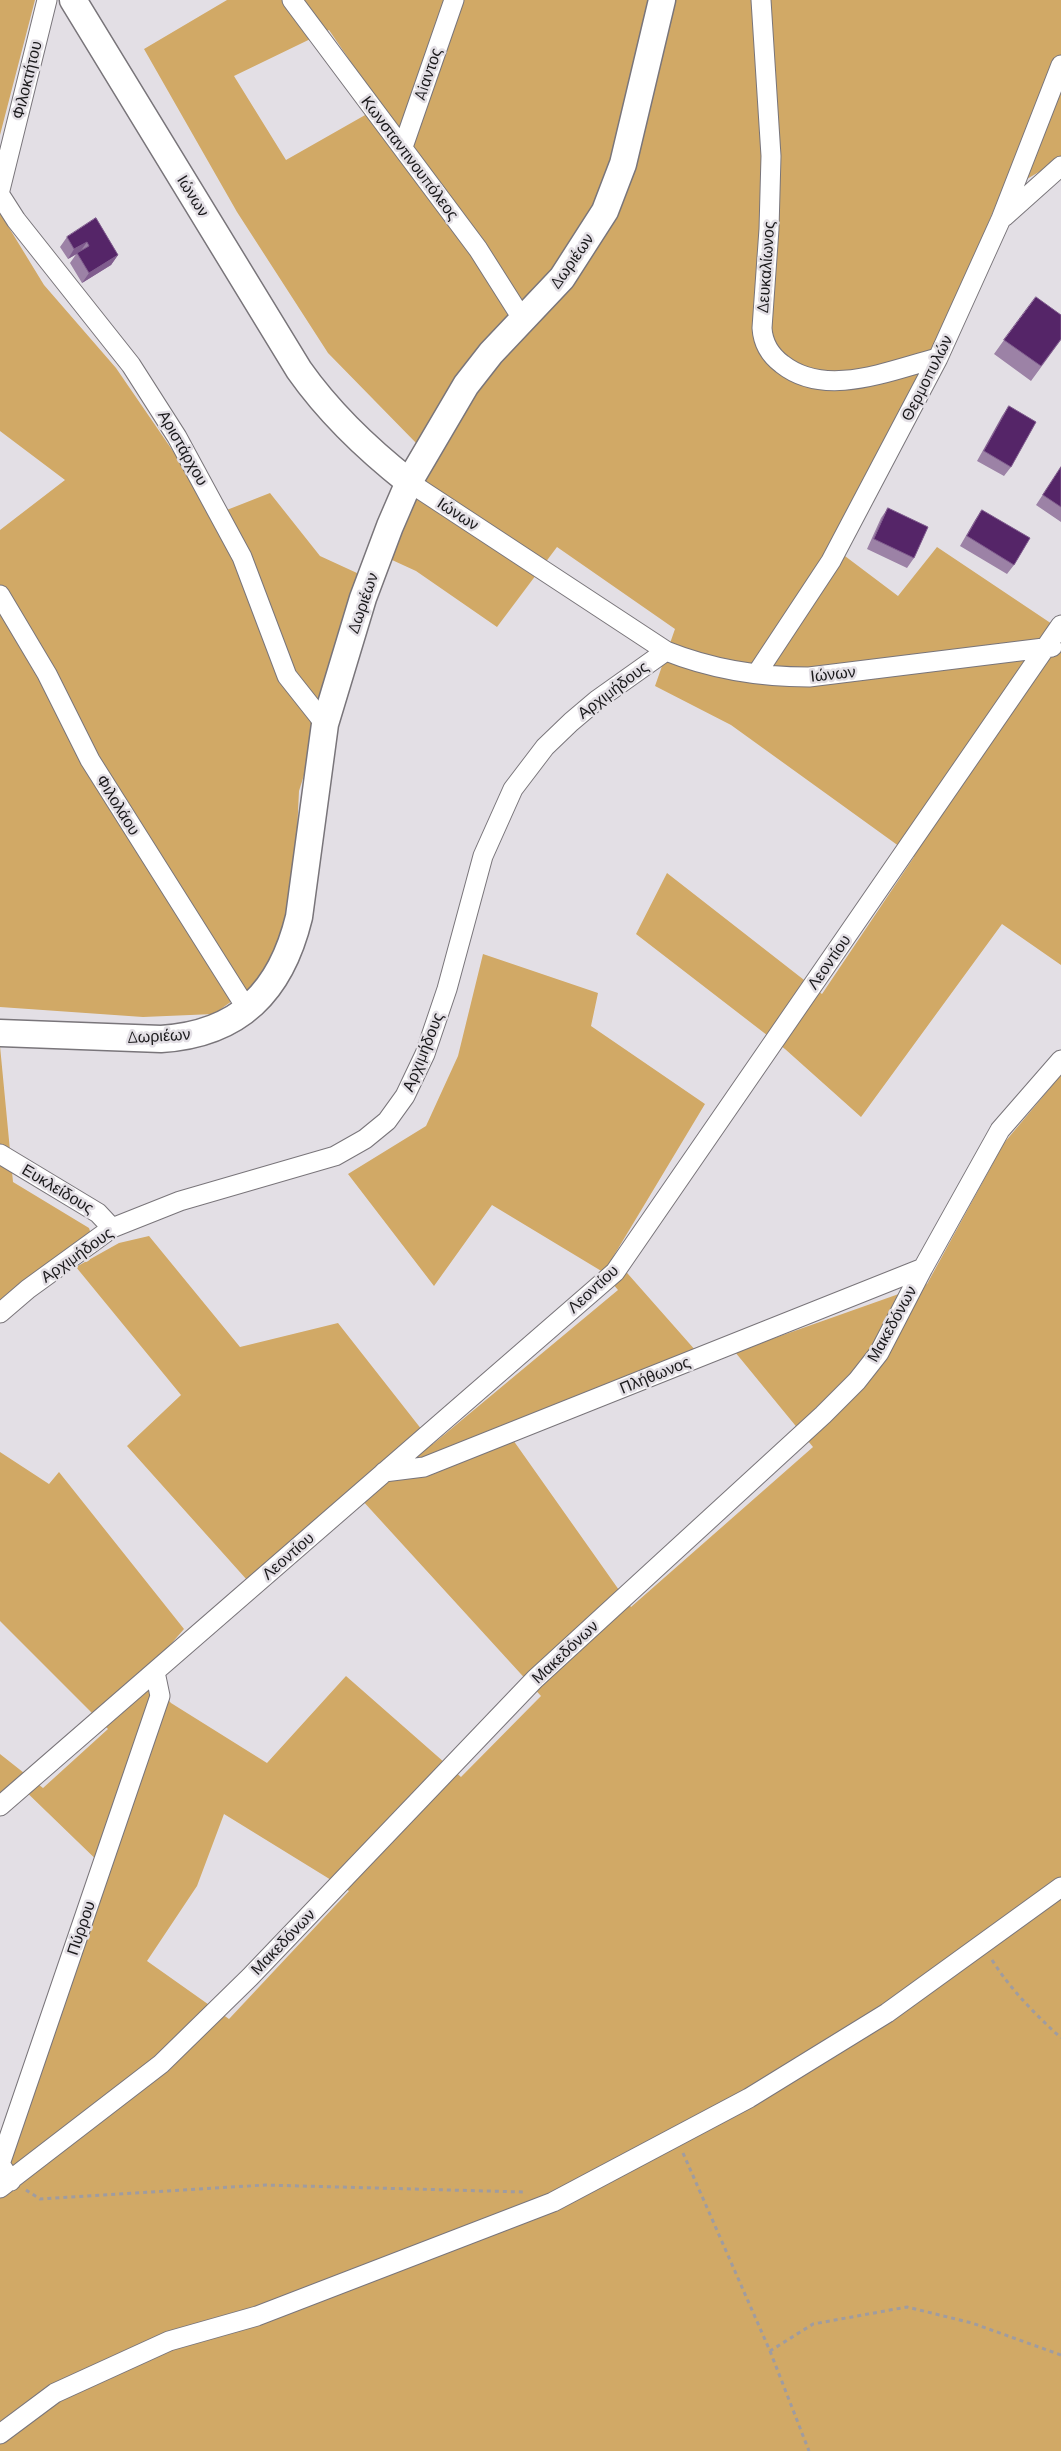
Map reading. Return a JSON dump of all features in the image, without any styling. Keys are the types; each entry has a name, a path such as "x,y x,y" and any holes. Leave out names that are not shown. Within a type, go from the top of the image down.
{"street":[{"name":"Φιλοκτήτου","path":"0,190 48,0"},
{"name":"Ιώνων","path":"73,0 299,370 345,426 409,482 666,651 702,664 784,677 838,674 1054,647"},
{"name":"Κωνσταντινουπόλεος","path":"292,0 478,249 524,320"},
{"name":"Aiαντος","path":"403,147 454,0"},
{"name":"Δωριέων","path":"0,1033 161,1039 186,1038 213,1029 247,1009 262,996 276,979 294,939 299,917 325,724 363,598 409,482 466,384 491,353 551,292 575,261 613,195 623,164 662,0"},
{"name":"Δευκαλίωνος","path":"761,0 771,156 769,229 762,328 763,336 770,352 788,369 809,377 832,381 865,376 938,358"},
{"name":"Θερμοπυλών","path":"757,674 830,561 938,358 1001,219 1061,65"},
{"path":"1001,219 1061,166"},
{"name":"Αριστάρχου","path":"0,195 16,220 131,365 163,415 206,488 242,557 287,676 325,724"},
{"name":"Φιλολάου","path":"0,595 47,674 90,760 247,1009"},
{"name":"Λεοντίου","path":"0,1806 615,1272 1054,647 1061,625"},
{"name":"Αρχιμήδους","path":"0,1313 28,1289 112,1228 180,1201 334,1156 365,1139 386,1122 405,1096 425,1054 447,989 484,856 513,789 545,747 571,722 597,700 666,651"},
{"name":"Μακεδόνων","path":"5,2184 161,2064 250,1977 535,1679 823,1415 857,1381 879,1353 923,1268 1000,1130 1061,1060"},
{"name":"Ευκλείδους","path":"0,1154 98,1213 112,1228"},
{"name":"Πλήθωνος","path":"384,1472 424,1467 923,1268"},
{"name":"Πύρρου","path":"5,2184 0,2164 160,1696 155,1672"},
{"path":"0,2434 55,2394 169,2341 257,2316 553,2202 750,2098 879,2018 1061,1886"}],"path":[{"path":"981,1943 1003,1978 1030,2010 1061,2038"},
{"path":"676,2137 770,2351 808,2451"},
{"path":"5,2184 40,2199 265,2185 522,2191 553,2202"},
{"path":"770,2351 813,2324 907,2307 972,2323 1061,2355"}],"shaded area":[{"path":"0,0 35,0 0,135"},
{"path":"227,0 1061,0 1061,167 1054,163 1000,195 924,375 829,544 898,596 937,547 1061,630 1061,965 1002,924 861,1117 785,1049 636,934 667,873 822,994 914,857 731,725 655,686 675,629 557,547 497,627 416,571 379,554 419,446 328,353 237,212 144,49","holes":["329,30 381,106 286,160 234,76"]},
{"path":"0,213 44,285 116,368 177,457 209,517 270,493 320,556 370,579 334,679 299,791 293,915 265,977 214,1014 143,1017 0,1007 0,530 65,480 0,431"},
{"path":"483,954 598,993 591,1026 705,1104 613,1257 696,1351 506,1430 631,1607 813,1447 735,1352 927,1284 1004,1143 1061,1075 1061,2451 0,2451 0,2179 107,1870 17,1783 0,1797 0,1754 43,1788 108,1729 0,1621 0,1452 49,1484 59,1472 184,1629 145,1674 171,1703 267,1763 346,1676 461,1777 541,1696 351,1488 247,1580 127,1446 181,1395 76,1267 119,1243 149,1236 240,1347 338,1323 433,1444 618,1290 603,1272 492,1205 434,1286 348,1174 426,1126 458,1056","holes":["224,1814 349,1891 229,2019 147,1961 197,1886"]},
{"path":"0,1046 13,1182 89,1228 92,1237 0,1302"}],"building":[{"path":"96,218 118,255 89,273 77,253 89,246 87,242 74,249 67,237"},
{"path":"1036,297 1061,315 1061,339 1041,366 1004,340"},
{"path":"1009,406 1036,422 1011,467 984,451"},
{"path":"1061,467 1061,507 1043,495"},
{"path":"888,508 928,527 914,558 874,539"},
{"path":"982,510 1030,538 1014,565 967,536"}]}
